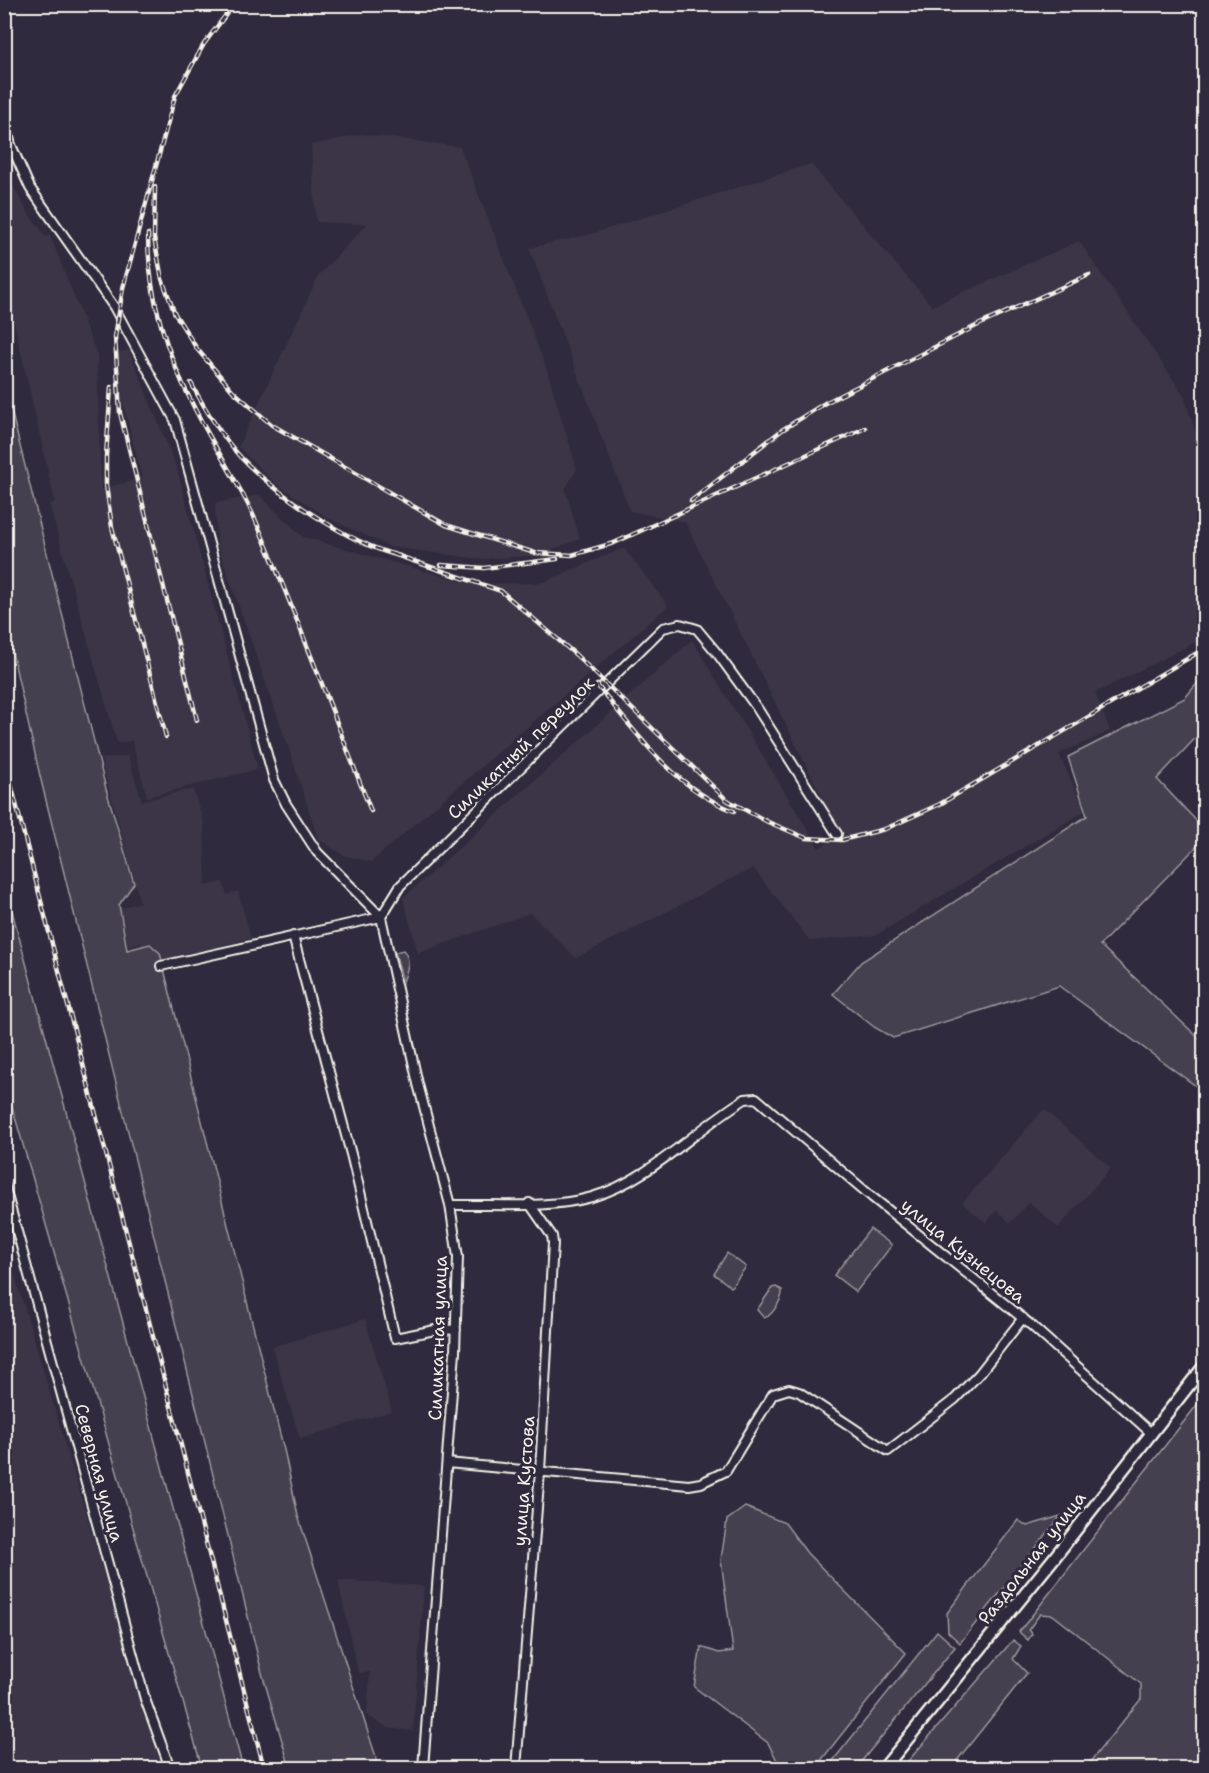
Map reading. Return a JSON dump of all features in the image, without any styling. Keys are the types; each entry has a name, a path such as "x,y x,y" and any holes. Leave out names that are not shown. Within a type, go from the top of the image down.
{"main road":[{"name":"Раздольная улица","path":"884,1768 1204,1366"}],"street":[{"path":"4,119 11,145 30,188 114,307 175,420 274,780 286,804 317,852 381,917"},
{"name":"Силикатный переулок","path":"381,917 400,886 663,628 680,624 697,629 757,708 837,834"},
{"path":"161,966 381,917"},
{"name":"Силикатная улица","path":"381,917 418,1084 450,1205 458,1257 456,1330 447,1463 423,1768"},
{"path":"293,936 395,1338 440,1329 456,1330"},
{"name":"улица Кузнецова","path":"529,1203 569,1202 617,1188 740,1102 751,1098 761,1100 872,1197 1023,1318 1151,1432"},
{"name":"Северная улица","path":"4,1184 145,1699 170,1768"},
{"path":"450,1205 529,1203"},
{"name":"улица Кустова","path":"516,1768 540,1471 553,1243 552,1236 529,1203"},
{"path":"447,1463 689,1485 701,1484 726,1471 773,1394 789,1389 799,1392 888,1451 955,1399 979,1374 1023,1318"}],"shaded area":[{"path":"362,134 460,147 546,367 577,469 565,489 580,539 534,556 481,559 390,547 328,518 275,483 238,447 319,275 367,224 316,222 311,145"},
{"path":"811,164 932,306 1079,241 1183,394 1204,456 1204,638 1095,693 1110,731 1059,754 1085,811 876,935 810,941 753,868 576,958 530,913 418,953 403,898 692,640 819,848 841,835 685,522 630,511 529,248 591,234"},
{"path":"5,172 29,214 46,237 50,235 97,355 101,489 142,478 121,395 119,352 129,350 177,469 258,769 147,797 132,741 117,743 49,504 55,502 5,283"},
{"path":"4,382 106,789 134,883 119,905 127,950 150,944 160,953 285,1454 298,1516 376,1757 376,1768 290,1768 262,1673 40,776 5,621"},
{"path":"259,495 303,537 471,584 541,583 624,548 668,606 371,862 343,855 318,839 217,544 215,503"},
{"path":"1204,675 1204,729 1157,779 1204,829 1204,839 1100,945 1204,1043 1204,1084 1200,1089 1059,986 893,1038 874,1027 833,994 861,962 1087,816 1068,757 1185,698"},
{"path":"128,756 142,801 193,789 204,824 206,886 223,882 227,894 238,891 251,938 146,965 140,943 128,946 118,909 140,902 101,759"},
{"path":"5,885 243,1768 202,1768 5,1082"},
{"path":"403,950 408,961 403,982 395,952"},
{"path":"1044,1109 1111,1168 1058,1228 1029,1202 1010,1223 997,1210 986,1223 962,1203"},
{"path":"870,1229 892,1245 856,1292 834,1275"},
{"path":"5,1242 162,1768 5,1768"},
{"path":"727,1253 746,1267 731,1287 714,1274"},
{"path":"772,1288 782,1290 781,1298 773,1311 764,1318 757,1310"},
{"path":"365,1319 392,1411 300,1439 272,1347"},
{"path":"1204,1396 1204,1768 1085,1768 1141,1699 1141,1684 1053,1615 1040,1614 1029,1629 1032,1634 1028,1640 1019,1632"},
{"path":"745,1507 785,1523 807,1553 906,1653 815,1768 781,1768 768,1743 694,1687 701,1647 719,1653 733,1651 721,1560 727,1520"},
{"path":"1061,1516 960,1643 948,1632 947,1613 1018,1520 1027,1526"},
{"path":"338,1580 424,1586 413,1731 388,1728 367,1715 370,1672 358,1673"},
{"path":"937,1631 955,1647 856,1768 827,1768"},
{"path":"1013,1640 1021,1646 1013,1659 1027,1673 951,1768 902,1768"}],"railway":[{"path":"197,720 120,413 115,337 123,288 175,96 204,44 234,4"},
{"path":"155,187 154,238 162,279 175,314 197,349 233,391 272,425 446,525 535,553 572,555 614,543 865,428"},
{"path":"148,234 155,299 174,363 199,418 255,519 371,811"},
{"path":"691,501 782,430 825,403 978,325 1089,275"},
{"path":"191,383 229,444 269,483 289,499 335,528 380,550 400,556"},
{"path":"111,387 106,485 112,527 166,737"},
{"path":"393,554 501,591 576,655 727,800 768,822 806,838 842,840 885,829 940,804 1204,649"},
{"path":"441,565 484,568 557,559"},
{"path":"597,685 641,740 675,774 693,789 734,811"},
{"path":"4,757 264,1768"}]}
